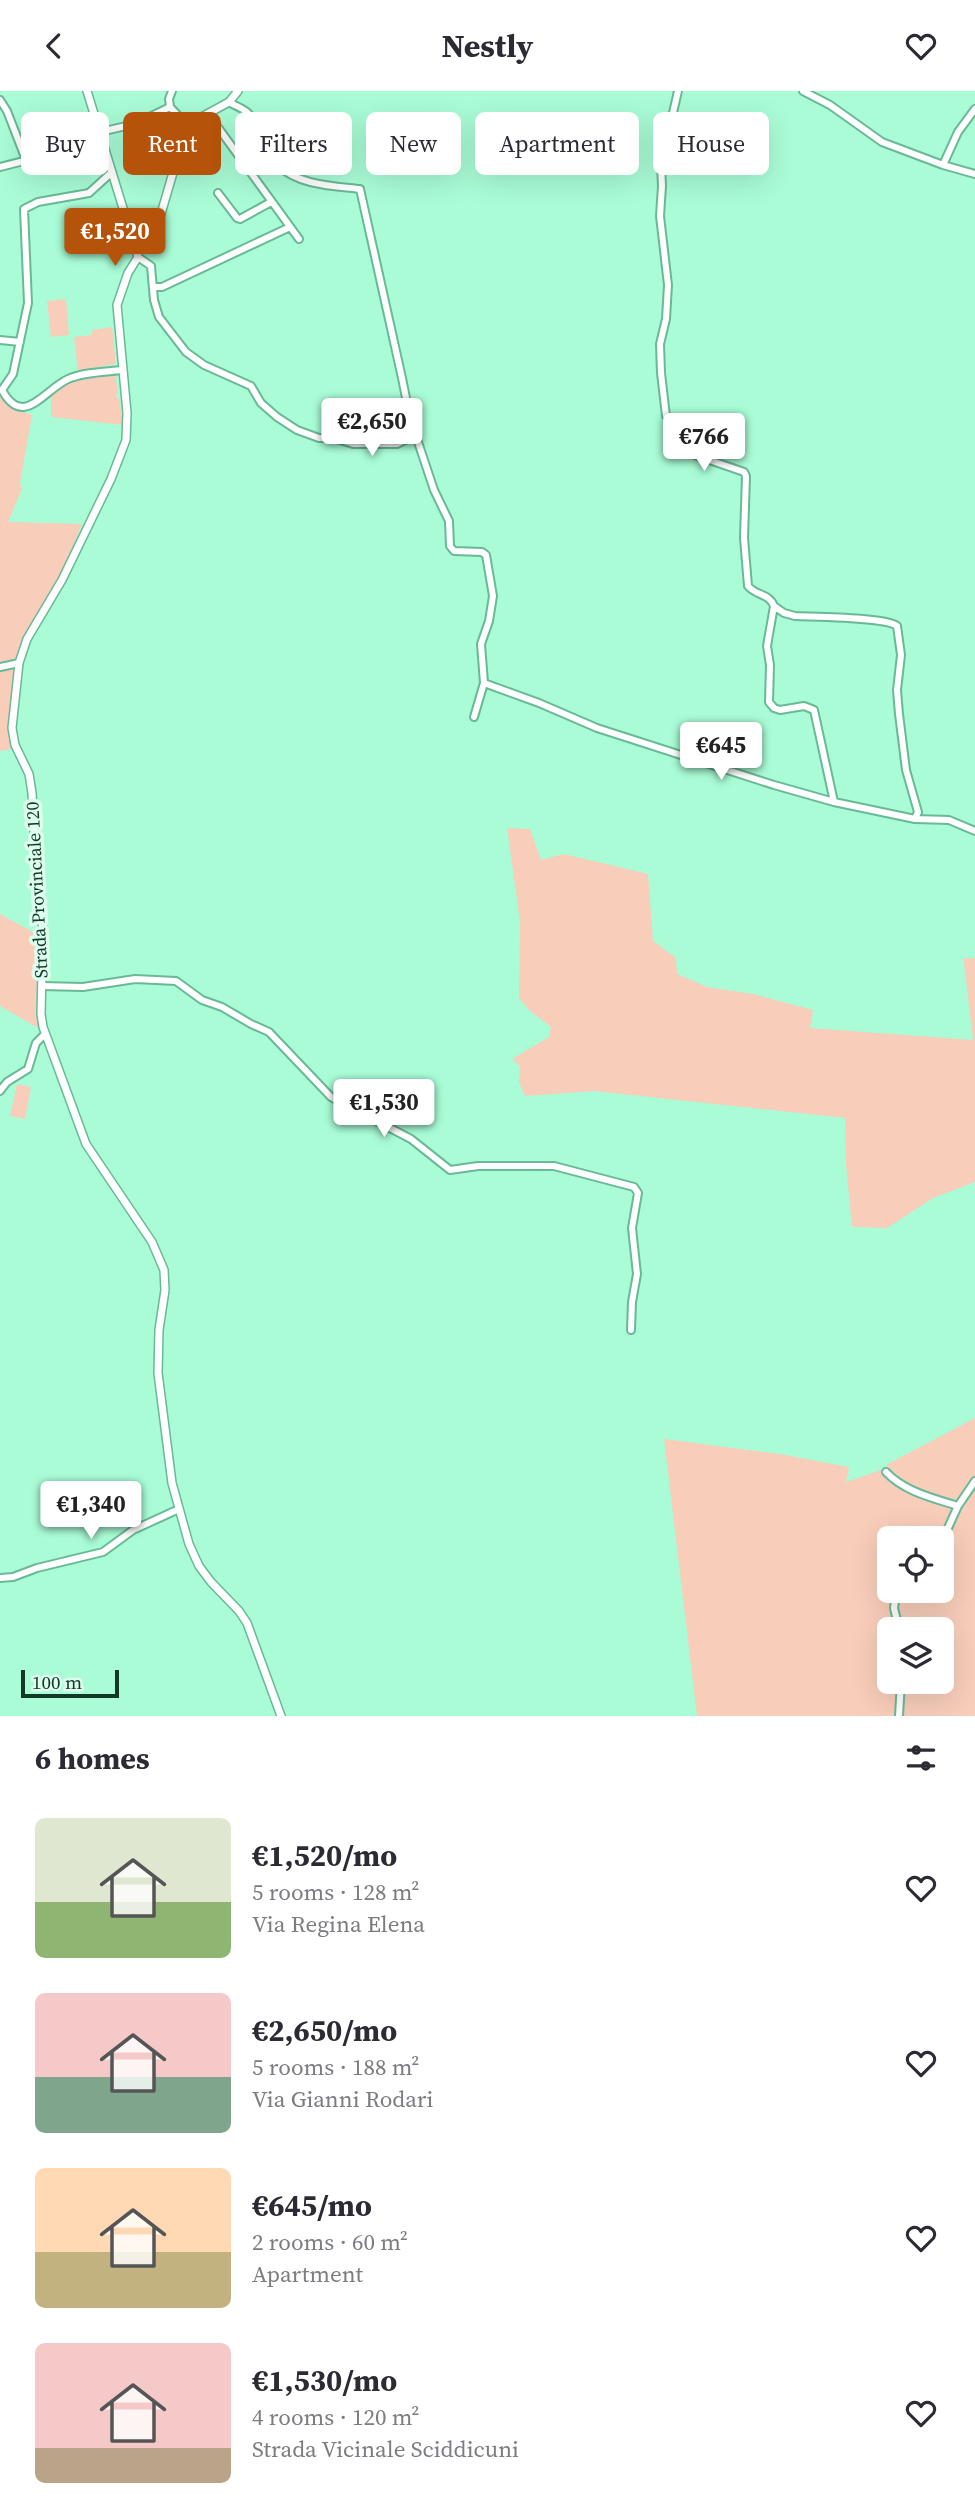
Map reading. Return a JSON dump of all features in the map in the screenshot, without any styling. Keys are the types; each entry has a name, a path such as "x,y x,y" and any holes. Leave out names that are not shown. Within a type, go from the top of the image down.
{"street":[{"path":"88,91 94,112"},
{"path":"172,91 170,107 175,112"},
{"path":"214,112 229,102 238,91"},
{"path":"678,91 661,165 660,216 668,285 666,319 660,344 666,416 689,451 744,472 746,476 744,545 748,586 752,591 766,595 774,606 795,616 892,622 897,626 901,655 897,690 899,714 906,770 918,813 915,819"},
{"path":"803,91 830,105 882,142 975,174"},
{"path":"0,100 21,147"},
{"path":"229,102 253,118 261,139 281,167 310,183 360,189 402,378 412,428 411,437"},
{"path":"109,130 135,124 170,107"},
{"path":"943,165 958,132 975,109"},
{"path":"221,132 299,239"},
{"path":"0,167 21,161"},
{"path":"109,162 137,253 151,266 154,300 159,317 186,352 204,365 251,386 261,403 297,430 353,444 397,444 411,437 417,439 434,491 449,521 450,546 454,551 482,552 486,555 492,596 489,621 481,644 484,683 474,717"},
{"path":"112,172 89,193 38,202 24,209 28,303 13,374 2,390 10,403 20,407 27,406 34,404 69,379 122,370"},
{"name":"Strada Provinciale 120","path":"172,175 153,241 137,253 117,305 128,428 122,452 60,582 27,639 19,663 12,728 15,745 29,774 32,793 43,930 41,1014 45,1034 86,1144 152,1242 164,1270 159,1330 159,1388 170,1469 179,1509 189,1545 199,1566 247,1623 281,1716"},
{"path":"218,193 240,219 271,202"},
{"path":"154,287 162,287 290,227"},
{"path":"0,340 20,342"},
{"path":"774,606 767,646 771,678 769,702 780,710 804,706 814,710 834,802"},
{"path":"0,667 19,663"},
{"path":"484,683 597,727 834,802 915,819 948,820 975,831"},
{"path":"43,986 83,987 135,979 176,981 202,1000 222,1007 269,1032 331,1097 411,1139 450,1170 554,1166 634,1187 638,1193 632,1228 637,1274 631,1330"},
{"path":"0,1091 29,1069 38,1039 45,1034"},
{"path":"886,1472 892,1479 919,1494 958,1506"},
{"path":"949,1526 958,1506 975,1481"},
{"path":"0,1578 13,1577 37,1568 103,1552 133,1530 179,1509"},
{"path":"899,1716 900,1694"}],"shaded area":[{"path":"66,299 69,335 51,337 47,301"},
{"path":"112,327 116,364 97,367 97,371 78,373 74,337 92,335 92,330"},
{"path":"115,373 118,393 115,397 119,398 123,425 51,417 51,396 65,385 81,378"},
{"path":"0,396 15,409 32,415 20,483 22,489 8,522 82,524 57,583 21,643 16,661 0,664"},
{"path":"15,666 9,714 11,749 0,751 0,669"},
{"path":"507,828 530,829 541,860 564,854 648,874 653,941 676,958 677,974 707,987 753,994 813,1010 810,1028 973,1040 964,958 975,958 975,1182 933,1198 887,1228 852,1227 845,1118 594,1091 525,1096 519,1082 520,1066 512,1059 549,1037 551,1027 530,1011 519,998 520,922"},
{"path":"0,914 38,935 38,1028 0,1006"},
{"path":"17,1084 31,1087 25,1119 10,1116"},
{"path":"975,1418 975,1476 957,1500 908,1485 886,1465"},
{"path":"664,1439 780,1454 849,1467 846,1482 881,1470 913,1493 951,1506 952,1511 945,1526 877,1526 877,1603 894,1603 895,1617 877,1617 877,1694 897,1694 896,1716 697,1716"},
{"path":"975,1489 975,1716 903,1716 904,1694 954,1694 954,1617 900,1617 898,1608 899,1603 954,1603 953,1523"}]}
